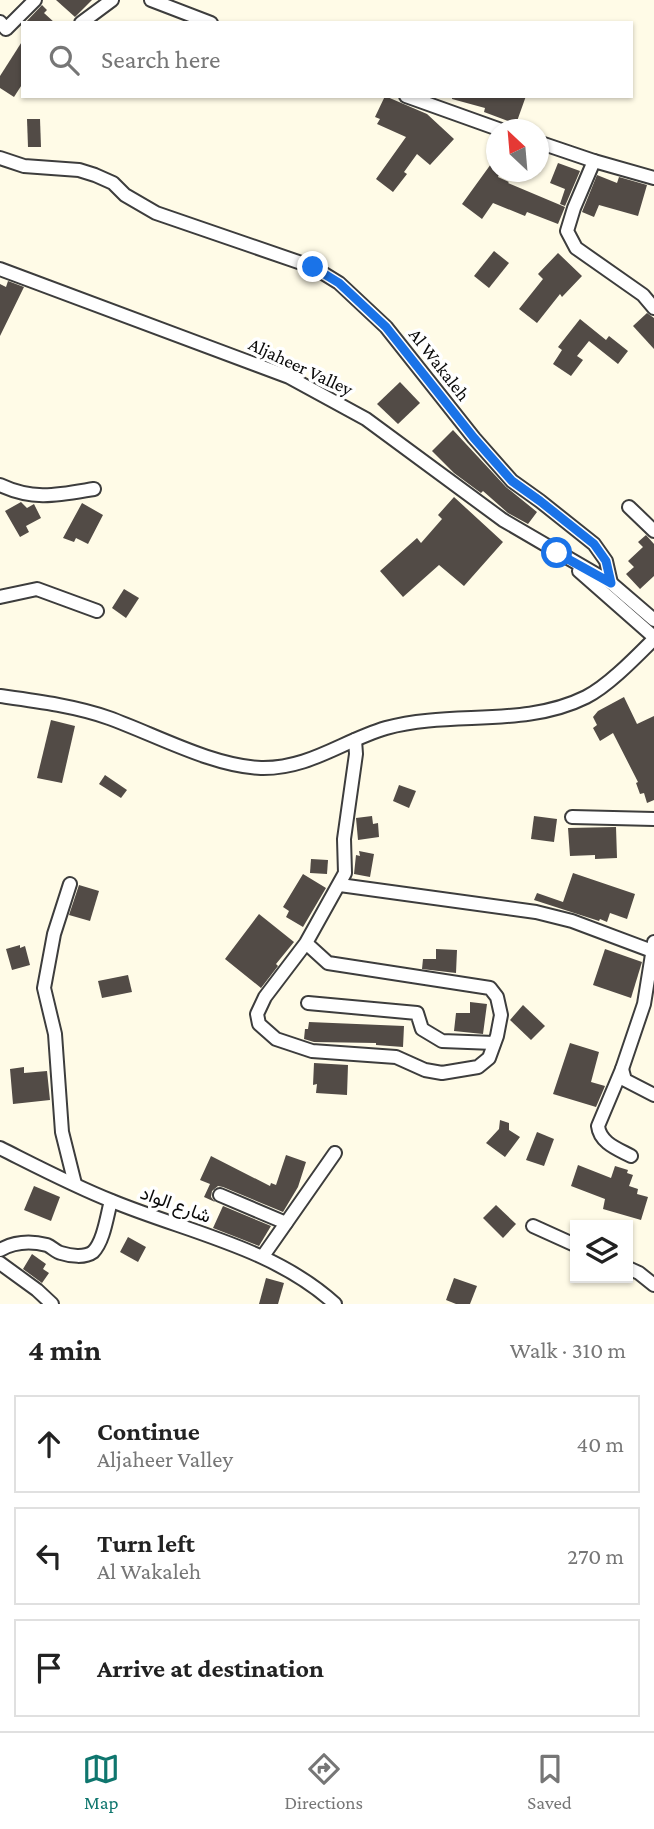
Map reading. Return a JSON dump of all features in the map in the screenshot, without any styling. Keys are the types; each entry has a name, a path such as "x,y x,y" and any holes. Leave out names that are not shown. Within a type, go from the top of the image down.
{"street":[{"path":"0,22 6,29 35,0"},
{"path":"83,21 112,0"},
{"path":"150,0 206,21"},
{"path":"412,98 486,125"},
{"path":"549,146 654,178"},
{"name":"Al Wakaleh","path":"0,159 24,166 79,170 95,175 113,183 125,195 156,214 313,267 339,283 386,327 474,438 512,481 594,544 606,561 611,583"},
{"path":"594,161 567,231 576,248 643,295 654,308"},
{"name":"Aljaheer Valley","path":"0,269 289,377 366,419 503,520 611,583 654,620"},
{"path":"0,485 14,492 47,498 94,489"},
{"path":"629,507 654,531"},
{"name":"Aljaheer Valley","path":"557,553 654,638"},
{"path":"0,597 37,590 97,611"},
{"path":"0,696 107,717 213,759 260,768 304,764 387,728 547,710 586,697 628,664 654,638"},
{"path":"306,943 328,963 490,988 497,997 500,1015 489,1058 478,1067 442,1073 425,1070 396,1057 312,1051 276,1039 259,1024 257,1014 265,998 306,943 345,873 344,839 356,754 355,740"},
{"path":"572,817 654,819"},
{"path":"70,884 54,934 44,988 55,1034 62,1132 75,1184"},
{"path":"340,885 536,912 653,946 649,1004 598,1126 599,1134 606,1142 631,1156"},
{"path":"308,1003 417,1013 422,1030 442,1041 494,1043"},
{"path":"622,1069 625,1080 654,1096"},
{"name":"شارع الواد","path":"0,1148 111,1201 262,1256 313,1285 329,1302"},
{"path":"262,1256 335,1153"},
{"path":"220,1195 286,1223"},
{"path":"0,1250 13,1243 24,1243 49,1245 61,1253 85,1256 94,1250 111,1201"},
{"path":"533,1226 570,1243"},
{"path":"0,1263 52,1304"},
{"path":"633,1270 654,1285"}],"building":[{"path":"56,0 92,0 75,17"},
{"path":"42,5 47,10 44,13 53,21 27,21"},
{"path":"21,43 21,86 14,97 0,88 0,76"},
{"path":"384,98 390,98 427,114 454,139 430,165 417,154 404,172 407,174 393,192 376,179 406,137 377,124 380,119 375,117"},
{"path":"452,98 525,98 518,119 503,119 484,112 485,108"},
{"path":"27,119 40,119 41,147 28,147"},
{"path":"558,163 580,171 565,206 560,204 565,189 550,183"},
{"path":"486,171 486,182 509,182 565,207 558,224 527,212 525,216 493,203 482,219 462,204"},
{"path":"597,175 617,183 619,177 647,185 638,216 599,205 594,217 582,212"},
{"path":"494,251 509,263 489,288 474,276"},
{"path":"558,253 582,276 562,297 560,294 537,323 519,309 543,279 538,274"},
{"path":"8,281 24,287 0,336 0,284 6,287"},
{"path":"647,313 654,318 654,349 633,326"},
{"path":"580,319 606,340 609,336 628,351 618,364 589,341 577,356 583,360 571,376 553,364 562,350 558,347"},
{"path":"400,382 420,403 398,424 377,404"},
{"path":"453,430 506,487 537,512 528,524 508,513 483,491 481,493 454,473 432,451"},
{"path":"454,497 503,542 464,586 439,565 403,597 380,571 417,538 421,543 442,519 438,515"},
{"path":"21,502 27,508 34,504 41,518 26,526 29,532 20,537 5,511"},
{"path":"82,503 103,515 88,544 76,538 74,542 63,538"},
{"path":"646,535 654,544 654,576 640,589 626,574 634,567 628,561 643,547 638,542"},
{"path":"124,589 139,598 126,618 112,608"},
{"path":"624,697 637,724 654,716 654,800 647,803 644,793 640,794 636,783 638,782 613,733 600,741 593,728 597,725 593,717 598,711"},
{"path":"51,720 75,726 62,783 37,778"},
{"path":"105,775 127,790 121,798 99,784"},
{"path":"399,785 416,791 409,808 393,801"},
{"path":"372,816 373,824 378,823 379,837 358,840 356,818"},
{"path":"534,816 557,819 554,842 531,839"},
{"path":"616,827 617,858 570,856 568,828"},
{"path":"359,851 374,854 370,877 354,874"},
{"path":"311,859 328,860 327,874 310,873"},
{"path":"573,873 635,894 627,919 610,913 607,922 600,919 599,921 534,900 537,893 563,902"},
{"path":"303,874 326,888 303,927 286,917 289,911 283,907"},
{"path":"79,885 99,891 90,921 69,915"},
{"path":"259,914 294,942 261,988 225,959"},
{"path":"20,945 20,948 25,946 30,965 12,970 6,949"},
{"path":"436,949 457,950 456,973 422,969 423,959 436,959"},
{"path":"605,949 642,962 631,998 593,985"},
{"path":"128,975 132,992 102,998 98,981"},
{"path":"470,1002 487,1004 483,1034 454,1031 456,1013 470,1013"},
{"path":"523,1005 545,1026 531,1040 510,1020"},
{"path":"309,1022 404,1026 403,1047 376,1043 314,1042 304,1039"},
{"path":"570,1043 599,1052 591,1082 605,1086 596,1107 553,1094"},
{"path":"314,1063 348,1065 347,1095 316,1093 317,1084 313,1085"},
{"path":"24,1067 24,1073 47,1071 50,1100 13,1104 10,1069"},
{"path":"500,1120 509,1123 509,1130 520,1137 505,1157 486,1143 499,1129"},
{"path":"537,1132 554,1139 544,1166 526,1160"},
{"path":"286,1155 306,1162 298,1187 283,1212 218,1186 212,1191 211,1197 215,1202 204,1197 210,1184 200,1180 211,1156 270,1186 271,1183 276,1185"},
{"path":"578,1165 611,1178 615,1166 628,1170 627,1173 633,1175 629,1186 638,1189 637,1194 648,1197 641,1220 603,1209 605,1199 571,1186"},
{"path":"34,1186 60,1197 51,1221 24,1210"},
{"path":"496,1205 516,1224 503,1238 483,1218"},
{"path":"223,1206 271,1226 259,1246 213,1228"},
{"path":"128,1237 146,1247 138,1262 120,1252"},
{"path":"32,1254 46,1264 43,1269 49,1273 42,1283 23,1269"},
{"path":"266,1278 284,1283 278,1304 259,1304"},
{"path":"454,1278 477,1286 470,1304 456,1304 446,1300"}],"route":[{"path":"313,267 339,283 386,327 474,438 512,481 594,544 606,561 611,583 557,553"}]}
